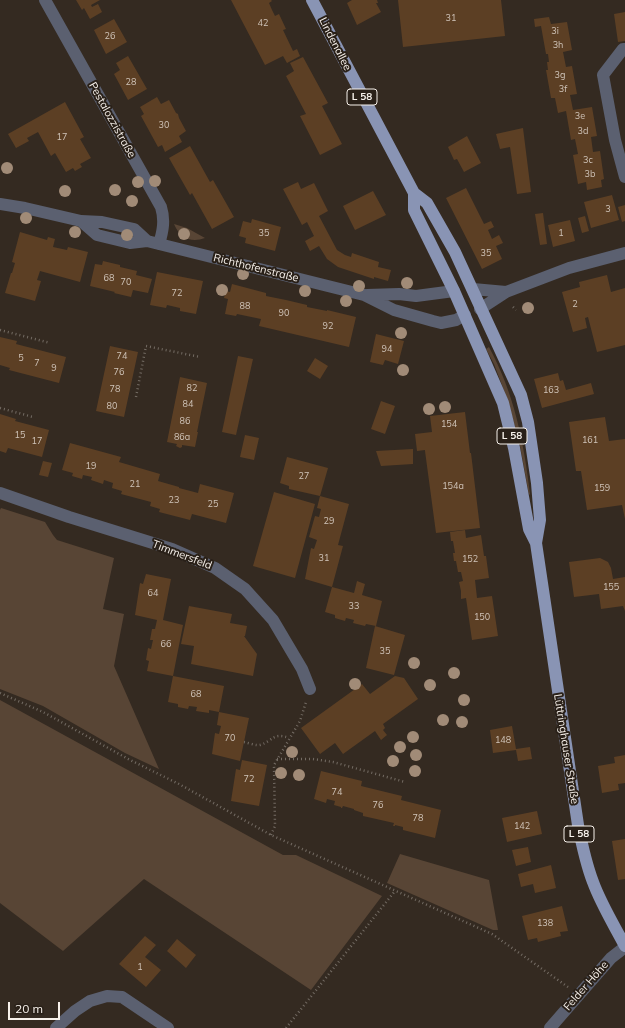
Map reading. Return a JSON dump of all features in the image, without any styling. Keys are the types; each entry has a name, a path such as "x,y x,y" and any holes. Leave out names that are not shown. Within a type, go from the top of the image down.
{"main road":[{"name":"Lindenallee","path":"312,0 414,193 427,203 455,252 473,289"},
{"name":"Lindenallee","path":"414,193 414,210 454,291"},
{"path":"454,291 473,289"},
{"name":"L 58","path":"473,289 480,309"},
{"name":"L 58","path":"454,291 465,315"},
{"path":"465,315 480,309"},
{"name":"Lüttringhauser Straße","path":"480,309 521,395 528,422 537,483 540,520 536,544"},
{"name":"Lüttringhauser Straße","path":"465,315 503,403 514,448 529,529 536,544 578,826 584,854 593,882 605,909 625,946"}],"street":[{"name":"Pestalozzistraße","path":"46,0 161,207 164,220 159,244"},
{"path":"625,49 623,49 603,75 615,140 625,176"},
{"name":"Richthofenstraße","path":"0,204 25,208 81,221 97,235 130,243 147,241 364,295 394,310 441,323 456,320 465,315"},
{"path":"480,309 506,292 569,268 625,253"},
{"path":"473,289 506,292"},
{"name":"Richthofenstraße","path":"364,295 399,294 416,296 454,291"},
{"name":"Timmersfeld","path":"0,493 63,515 172,549 215,568 245,589 273,620 302,669 310,689"},
{"name":"Felder Höhe","path":"550,1028 611,958 625,946"},
{"path":"56,1028 75,1010 90,1001 107,996 122,997 168,1028"}],"path":[{"path":"0,330 50,343"},
{"path":"136,397 146,346 200,357"},
{"path":"0,408 33,417"},
{"path":"271,835 275,826 274,765 300,721 310,689"},
{"path":"0,693 43,712 130,760 179,784 271,835 492,934 578,995"},
{"path":"244,742 259,745 276,736 282,735 289,738"},
{"path":"277,760 313,760 333,762 405,782"},
{"path":"286,1028 395,891"}],"shaded area":[{"path":"174,224 187,228 205,238 195,240 186,238 179,233"},
{"path":"489,347 498,364 517,418 525,456 529,495 520,446 508,401 494,364 486,349"},
{"path":"1,508 45,522 57,540 114,558 103,609 124,614 114,666 159,769 125,753 43,706 0,689"},
{"path":"0,700 283,855 296,855 382,896 311,990 144,879 63,951 0,903"},
{"path":"400,854 489,880 498,930 493,930 387,883"}],"building":[{"path":"76,0 100,0 91,5 92,7 98,4 102,12 90,19 84,8 82,10"},
{"path":"231,0 271,0 272,1 269,3 272,10 275,16 279,14 286,29 283,30 293,51 297,49 300,56 287,63 283,56 265,65"},
{"path":"352,0 377,0 378,3 376,3 381,12 357,25 347,3"},
{"path":"398,0 501,0 505,36 403,47"},
{"path":"625,12 625,41 618,42 614,14"},
{"path":"549,17 551,24 567,22 572,50 563,52 566,67 572,66 577,94 570,95 573,110 592,107 597,136 591,137 593,152 600,151 604,179 601,180 602,187 587,190 586,182 578,184 573,155 578,154 575,139 571,140 566,111 558,113 555,98 551,98 546,70 548,70 547,62 549,62 548,54 546,54 541,26 535,27 534,19"},
{"path":"114,19 127,42 106,54 94,30"},
{"path":"128,56 147,89 128,100 114,74 120,70 116,63"},
{"path":"303,57 328,103 322,106 342,144 320,155 300,116 306,114 286,76 294,71 290,63"},
{"path":"157,97 161,104 169,100 186,131 179,136 182,142 165,152 162,145 158,147 141,116 144,114 140,107"},
{"path":"65,102 84,137 80,139 91,158 80,164 82,167 75,171 73,168 66,172 55,153 51,156 38,132 27,138 29,141 16,148 8,134"},
{"path":"523,128 531,192 517,194 510,147 500,149 496,134"},
{"path":"467,136 481,163 464,172 457,159 454,160 448,147"},
{"path":"190,146 210,182 213,180 234,217 212,229 192,193 190,195 169,158"},
{"path":"298,182 301,189 314,183 328,211 319,216 337,250 351,257 352,253 379,262 378,267 391,270 388,281 374,277 374,279 338,267 327,259 319,246 310,251 305,241 314,236 307,222 302,225 283,189"},
{"path":"466,188 484,224 491,221 494,227 488,230 492,239 499,235 503,243 496,246 502,259 482,269 446,198"},
{"path":"373,191 386,215 355,230 343,206"},
{"path":"612,195 619,220 591,228 584,202"},
{"path":"625,205 625,221 622,222 618,207"},
{"path":"543,213 547,244 540,245 535,214"},
{"path":"585,216 589,231 582,233 578,218"},
{"path":"252,219 281,227 275,251 245,243 246,238 239,236 243,221 251,223"},
{"path":"570,220 575,241 553,247 548,225"},
{"path":"20,232 47,240 48,237 55,239 53,247 67,250 68,247 88,252 80,282 40,271 37,280 41,281 35,301 5,293 15,263 12,262"},
{"path":"103,261 137,271 136,275 152,279 148,293 133,290 131,297 90,286 95,264 102,265"},
{"path":"157,272 203,281 196,314 180,311 180,308 167,305 166,308 150,305"},
{"path":"607,275 611,292 625,288 625,345 597,352 588,317 585,318 587,328 573,332 562,292 580,287 579,282"},
{"path":"232,284 266,293 266,296 307,305 307,307 356,317 349,347 259,326 261,319 237,314 236,316 225,314 228,299 224,298 226,291 230,292"},
{"path":"376,334 404,341 398,364 385,360 383,365 370,362"},
{"path":"0,337 17,341 16,344 66,357 59,383 9,370 10,368 0,365"},
{"path":"110,346 138,352 124,417 96,411"},
{"path":"238,356 253,359 236,435 222,432"},
{"path":"315,358 328,366 320,379 307,371"},
{"path":"558,373 560,381 563,380 566,390 591,383 594,394 542,408 534,379"},
{"path":"180,377 207,383 195,447 182,445 180,448 176,446 177,444 167,442"},
{"path":"381,401 395,406 385,434 371,429"},
{"path":"465,412 480,528 436,533 425,450 417,451 415,434 432,432 430,416"},
{"path":"0,414 16,419 15,421 49,430 42,457 8,448 6,453 0,451"},
{"path":"605,417 609,441 625,439 625,519 622,505 587,510 581,471 576,471 569,422"},
{"path":"245,435 259,438 254,460 240,457"},
{"path":"70,443 121,457 119,462 160,474 158,481 179,488 198,493 200,484 234,493 226,523 192,514 190,520 159,512 160,509 150,506 151,502 121,494 122,491 112,488 113,483 104,480 103,484 91,480 92,477 83,475 82,479 72,476 73,473 62,470"},
{"path":"413,449 413,464 381,466 376,451"},
{"path":"287,457 328,468 320,496 289,489 289,486 280,483"},
{"path":"43,461 52,463 48,477 39,475"},
{"path":"274,492 315,504 295,578 253,566"},
{"path":"320,496 349,504 338,545 343,546 332,587 305,579 311,548 314,549 317,540 309,537 315,516 319,517 321,509 317,508"},
{"path":"465,530 466,538 481,535 489,578 475,580 477,598 492,596 498,636 472,640 466,598 461,599 459,582 463,581 461,572 458,572 456,561 454,561 453,553 455,553 450,532"},
{"path":"600,558 608,562 613,579 625,577 625,611 623,606 601,609 599,594 574,597 569,562"},
{"path":"146,574 171,579 163,620 183,625 173,676 147,671 149,661 146,660 148,648 151,649 153,640 150,640 152,629 155,629 157,620 135,615 140,583 143,584"},
{"path":"357,581 365,584 362,595 382,601 376,626 366,624 365,626 353,623 354,620 346,618 345,621 335,618 335,615 325,612 332,587 354,593"},
{"path":"189,606 232,614 230,623 247,626 244,636 257,654 253,676 191,664 194,646 181,644"},
{"path":"375,626 405,635 394,675 366,668"},
{"path":"173,676 224,686 219,712 209,710 209,713 196,711 197,707 189,706 188,709 178,707 178,704 168,702"},
{"path":"395,676 404,678 418,699 383,724 385,728 383,730 387,735 381,740 375,731 343,754 335,743 320,754 301,728 362,684 370,694"},
{"path":"219,712 249,718 240,761 212,754 215,733 219,734 221,726 217,725"},
{"path":"512,726 516,749 530,747 532,759 518,761 516,750 493,753 490,730"},
{"path":"625,755 625,783 618,784 619,790 602,793 598,766 615,763 614,757"},
{"path":"242,760 267,765 259,806 231,801 236,769 240,770"},
{"path":"321,771 362,781 361,786 402,796 401,800 441,810 435,838 403,830 403,827 393,826 394,823 363,816 363,813 354,809 343,806 341,808 334,805 335,801 327,799 326,803 314,799"},
{"path":"537,811 542,834 507,842 502,818"},
{"path":"625,839 625,879 618,880 612,841"},
{"path":"528,847 531,862 516,866 512,850"},
{"path":"551,865 556,888 535,893 533,884 521,887 518,874"},
{"path":"562,906 568,931 560,932 561,936 538,942 537,938 528,940 522,916"},
{"path":"145,936 156,945 145,957 161,970 146,987 119,964"},
{"path":"177,939 196,955 186,968 167,951"}]}
